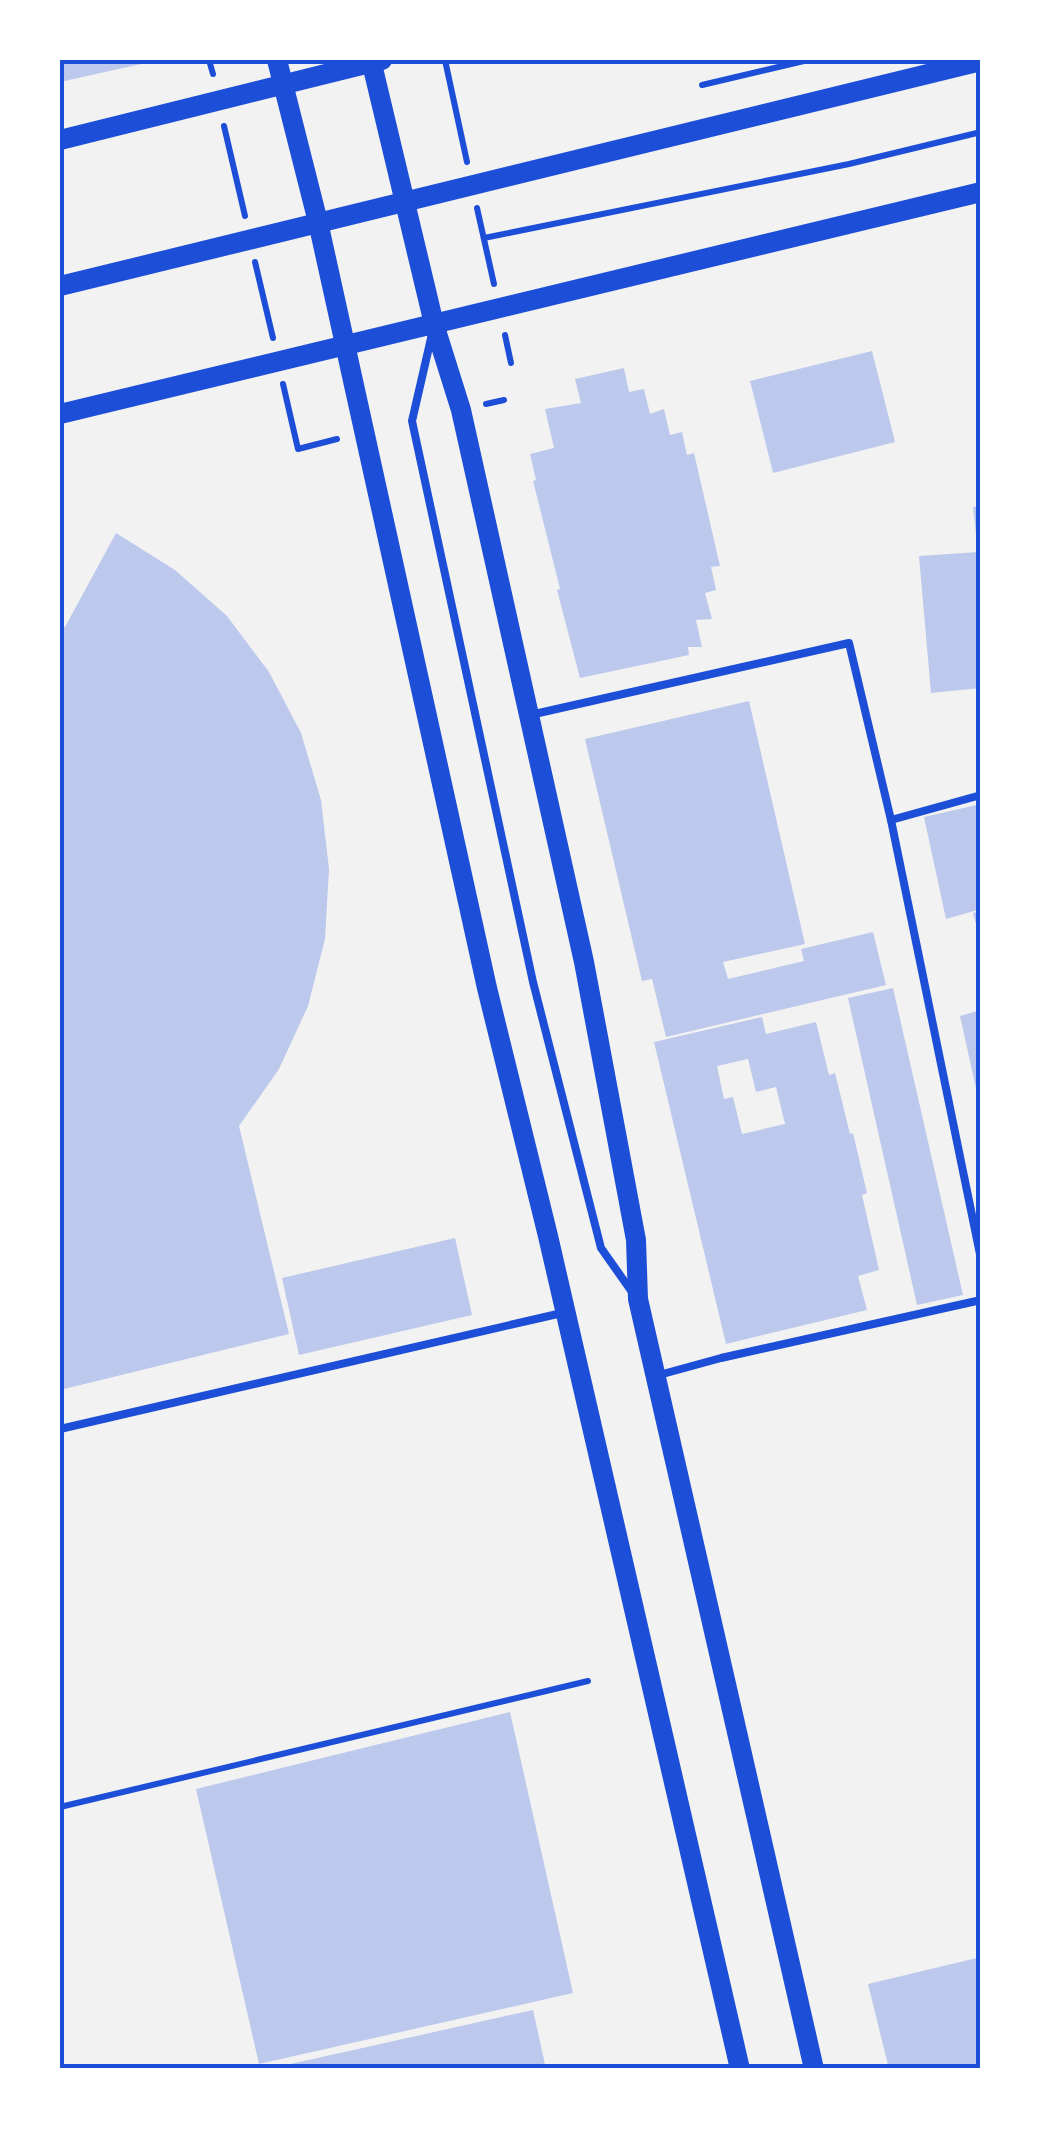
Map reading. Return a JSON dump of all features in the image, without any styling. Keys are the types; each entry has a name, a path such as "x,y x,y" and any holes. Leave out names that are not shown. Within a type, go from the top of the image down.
{"main road":[{"path":"60,140 284,73 375,61 404,200 460,410 530,715 584,962 636,1240 638,1300 814,2069"},
{"path":"60,286 981,61"},
{"path":"284,73 487,988 566,1312 740,2069"},
{"path":"60,414 981,192"}],"lane":[{"path":"434,324 412,421 538,1002 601,1248 638,1300"},
{"path":"530,715 848,643 891,820 981,1259"},
{"path":"891,820 981,794"},
{"path":"656,1375 981,1300"},
{"path":"60,1429 566,1312"}],"path":[{"path":"702,84 808,60"},
{"path":"484,238 849,164 981,132"},
{"path":"60,1807 588,1682"}],"building":[{"path":"60,60 150,60 150,62 60,82"},
{"path":"872,351 895,442 773,473 750,381"},
{"path":"624,368 629,392 644,389 650,414 664,409 670,435 682,432 687,455 694,453 720,566 711,567 716,590 705,593 712,619 696,620 702,647 688,647 689,655 580,678 557,590 560,589 530,454 554,448 545,409 581,403 575,379"},
{"path":"981,506 981,688 931,693 919,556 978,552 973,507"},
{"path":"116,533 175,570 227,616 269,672 301,733 321,800 329,869 325,939 308,1006 279,1069 239,1126 289,1334 60,1390 60,624 65,627"},
{"path":"749,701 805,944 723,962 728,979 804,961 801,949 873,932 886,985 666,1037 652,979 642,981 585,739"},
{"path":"981,804 981,909 946,919 924,817"},
{"path":"981,911 981,938 980,939 973,913"},
{"path":"893,988 963,1295 917,1305 848,998"},
{"path":"981,1010 981,1102 979,1102 960,1016"},
{"path":"762,1017 766,1034 816,1022 829,1075 835,1073 850,1134 853,1133 867,1193 862,1195 879,1270 858,1276 867,1310 726,1344 654,1042","holes":["748,1059 756,1092 776,1087 785,1124 742,1134 733,1097 724,1099 717,1066"]},
{"path":"455,1238 472,1315 299,1355 282,1278"},
{"path":"510,1712 573,1993 259,2064 196,1789"},
{"path":"981,1957 981,2069 889,2069 868,1984"},
{"path":"533,2010 546,2069 277,2069 277,2067"}]}
